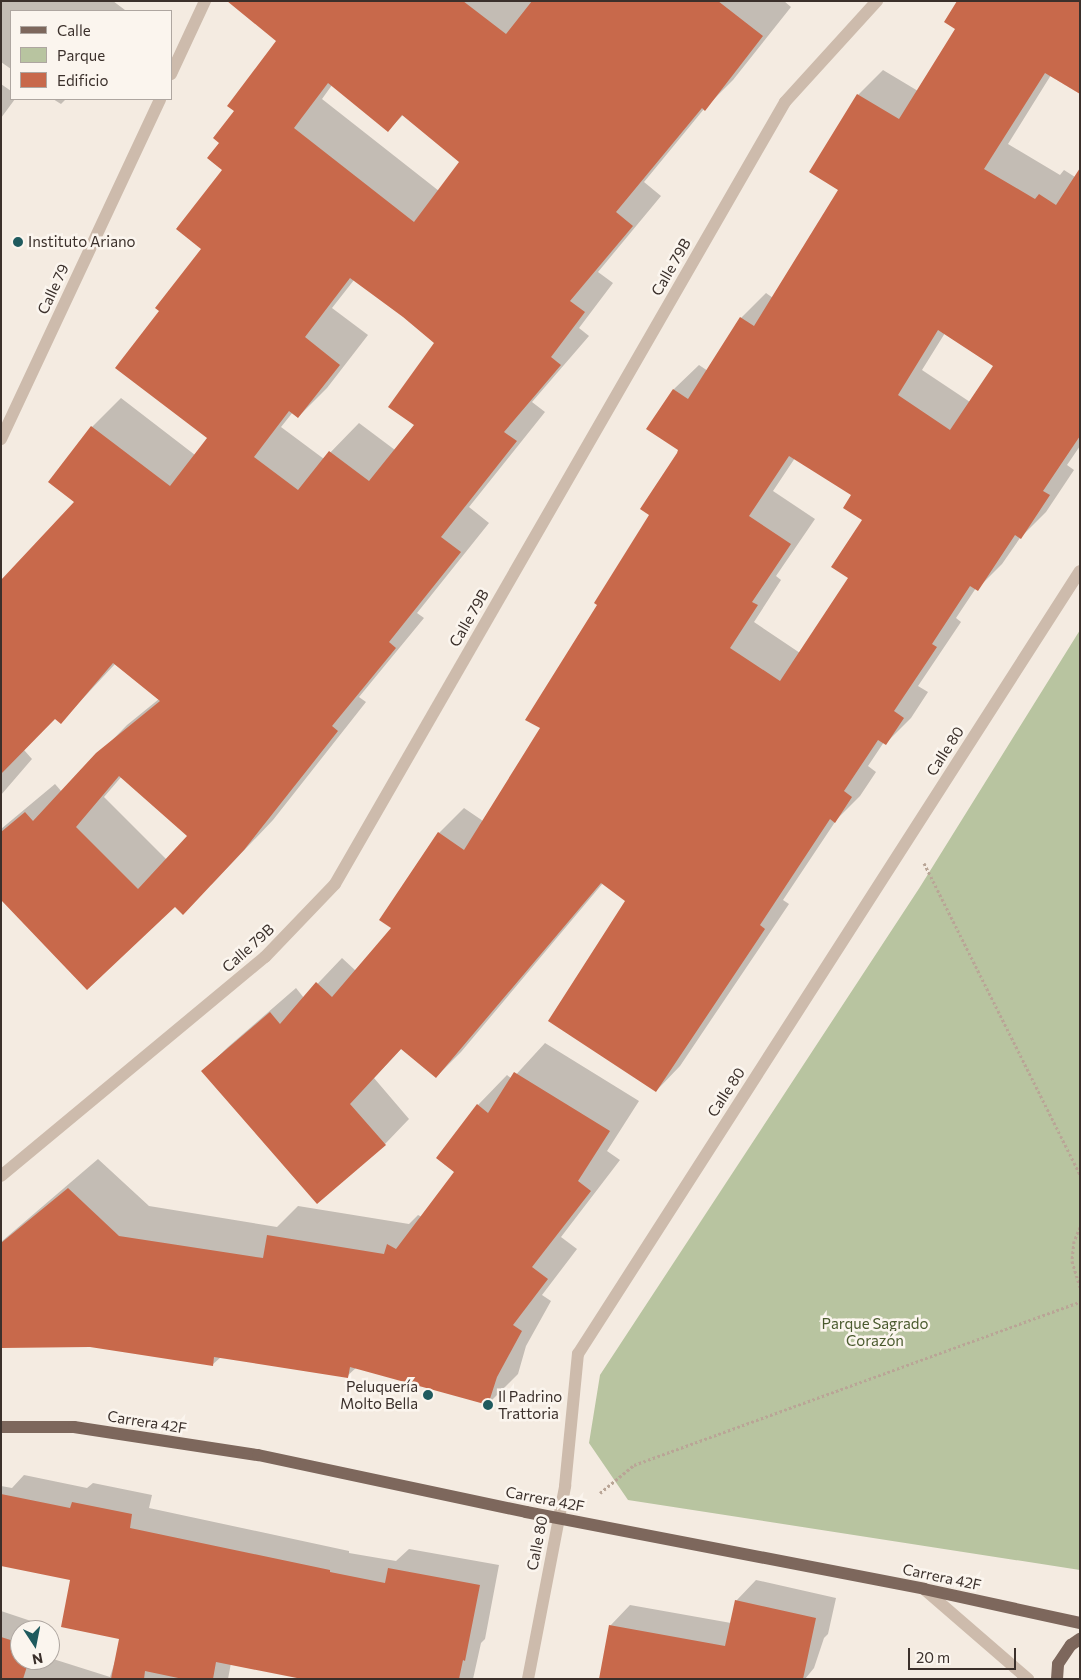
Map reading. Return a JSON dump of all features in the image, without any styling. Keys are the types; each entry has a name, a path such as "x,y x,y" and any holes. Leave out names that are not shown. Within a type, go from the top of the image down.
{"main road":[{"name":"Carrera 42F","path":"1,1427 74,1427 258,1455 558,1518 924,1589 1080,1623"},
{"path":"1056,1679 1058,1664 1071,1644 1080,1639"}],"street":[{"path":"172,72 205,1"},
{"name":"Calle 79B","path":"1,1176 265,957 335,884 785,102 877,1"},
{"name":"Calle 79","path":"1,439 160,100"},
{"name":"Calle 80","path":"528,1679 565,1486 578,1354 1080,571"},
{"path":"924,1589 1028,1679"}],"path":[{"path":"910,835 1080,1174"},
{"path":"1080,1227 1074,1241 1072,1261 1080,1288"},
{"path":"600,1494 634,1465 1080,1302"}],"green space":[{"name":"Parque Sagrado Corazón","path":"1080,630 1080,1570 628,1500 589,1443 600,1375 920,887"}],"building":[{"path":"227,1 463,1 506,34 532,1 718,1 763,36 705,111 702,108 616,212 633,226 570,301 585,312 551,357 561,365 504,432 517,441 441,537 461,552 389,642 396,648 332,726 338,731 244,850 183,915 175,907 87,990 1,900 1,832 25,812 33,821 96,753 160,701 113,663 61,724 55,719 1,774 1,580 74,502 48,482 91,426 170,486 207,438 115,368 159,311 155,308 201,249 176,229 222,170 207,158 219,143 213,138 234,111 227,106 276,41","holes":["328,83 388,132 402,115 459,162 414,222 294,128","350,278 403,317 434,343 388,407 414,425 369,481 329,451 298,490 254,457 289,411 298,418 340,365 305,337","119,776 187,836 138,889 76,827"]},
{"path":"957,1 1080,1 1080,94 1045,73 984,169 1035,199 1039,194 1056,205 1080,168 1080,436 1043,491 1050,495 1021,539 1015,535 978,591 970,586 932,644 937,647 894,711 904,718 886,745 878,740 844,791 852,797 835,823 830,819 760,925 765,929 656,1092 548,1021 625,901 601,883 436,1078 401,1049 350,1104 386,1145 317,1204 201,1071 270,1012 280,1024 316,982 332,997 391,928 379,920 438,832 464,850 540,728 525,720 597,605 594,603 649,515 640,509 677,453 678,450 646,429 673,389 688,399 740,317 754,326 838,190 809,172 857,94 899,119 955,29 944,22","holes":["938,330 993,366 950,430 898,395","789,456 851,495 843,508 862,520 831,567 848,578 780,681 730,648 758,605 752,602 791,544 749,516"]},
{"path":"514,1072 610,1131 578,1181 591,1191 532,1267 548,1279 513,1325 522,1331 497,1377 488,1405 350,1367 348,1378 214,1357 213,1366 90,1347 1,1348 1,1243 68,1188 119,1236 263,1258 267,1235 384,1254 387,1244 396,1249 454,1172 436,1158 477,1104 488,1113"},
{"path":"1,1494 70,1508 72,1502 132,1514 130,1528 385,1583 388,1568 480,1585 465,1661 463,1660 459,1679 302,1679 216,1662 213,1679 183,1679 145,1671 144,1679 111,1679 119,1639 61,1627 70,1580 1,1566"},
{"path":"735,1600 816,1618 803,1679 599,1679 609,1625 725,1646"},
{"path":"1,1637 10,1640 10,1670 26,1670 23,1679 1,1679"}],"place":[{"name":"Instituto Ariano","path":"18,242"},
{"name":"Peluquería Molto Bella","path":"428,1395"},
{"name":"Il Padrino Trattoria","path":"488,1405"}]}
